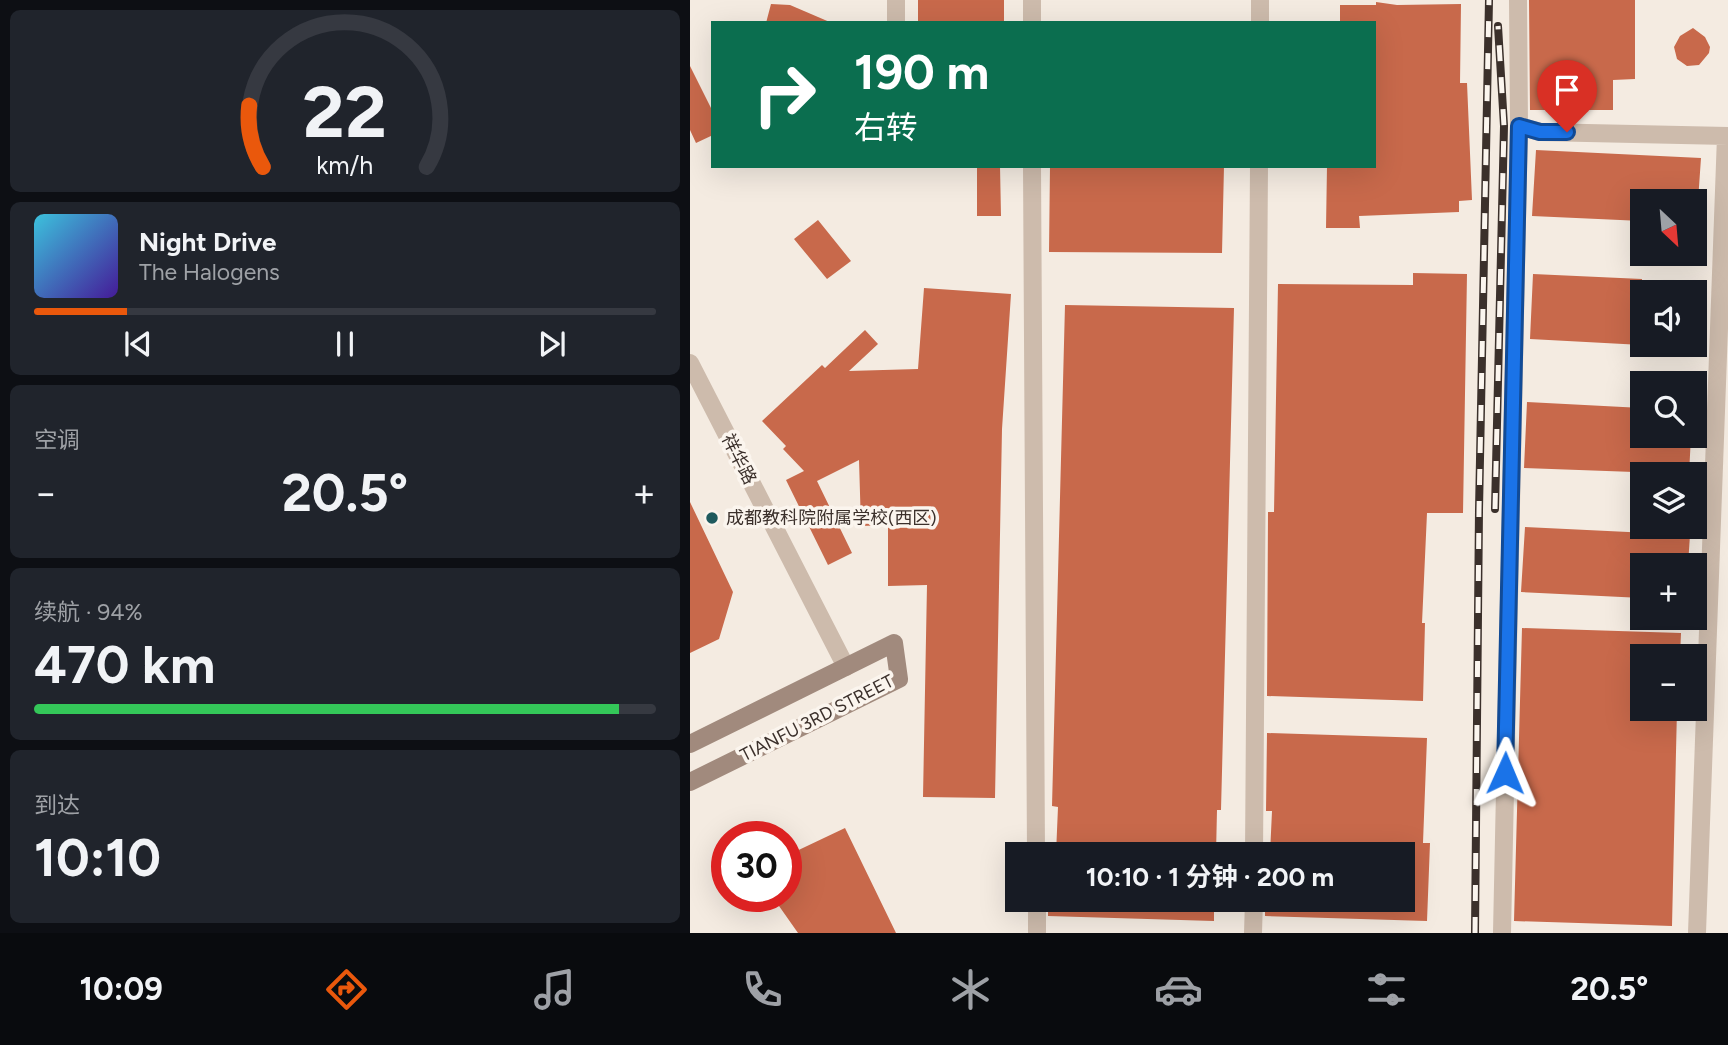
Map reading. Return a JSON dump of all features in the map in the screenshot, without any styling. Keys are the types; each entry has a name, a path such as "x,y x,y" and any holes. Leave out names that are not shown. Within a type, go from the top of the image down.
{"street":[{"path":"896,0 896,21"},
{"path":"1032,0 1032,21"},
{"path":"1260,0 1260,21"},
{"path":"1502,933 1519,126 1518,0"},
{"path":"1519,126 1540,132 1727,136 1697,933"},
{"path":"1032,168 1036,842"},
{"path":"1254,842 1259,168"},
{"name":"祥华路","path":"690,363 846,667"},
{"name":"TIANFU 3RD STREET","path":"690,744 894,643 899,679 690,782"},
{"path":"1036,912 1037,933"},
{"path":"1253,933 1254,912"}],"building":[{"path":"918,0 1004,0 1004,21 918,21"},
{"path":"1529,0 1635,0 1635,79 1613,80 1613,110 1530,110"},
{"path":"1376,2 1397,5 1461,4 1460,83 1467,83 1472,200 1459,201 1459,212 1359,216 1360,228 1326,228 1327,168 1376,168 1376,21 1340,21 1340,5 1376,5"},
{"path":"771,4 790,5 827,21 767,21"},
{"path":"1693,28 1705,37 1710,47 1709,53 1699,65 1687,66 1677,59 1674,47 1680,36"},
{"path":"690,66 711,108 711,136 696,143 690,130"},
{"path":"1536,150 1701,158 1699,189 1630,189 1630,220 1532,216"},
{"path":"977,168 1000,168 1001,216 977,216"},
{"path":"1050,168 1224,168 1222,253 1049,252"},
{"path":"818,220 851,261 827,279 794,239"},
{"path":"1413,273 1467,274 1463,513 1427,513 1422,623 1425,623 1423,701 1267,696 1268,512 1274,512 1278,284 1413,285"},
{"path":"1533,274 1642,279 1630,280 1630,344 1530,339"},
{"path":"924,288 1011,294 1002,429 995,798 923,797 927,585 888,586 888,525 861,526 859,460 817,481 852,553 828,565 786,480 804,471 783,449 786,446 762,421 822,365 825,368 865,330 878,344 849,371 918,369"},
{"path":"1065,305 1234,308 1221,810 1217,810 1216,842 1057,842 1058,807 1052,806"},
{"path":"1527,402 1630,407 1630,448 1690,448 1690,462 1630,462 1630,472 1524,468"},
{"path":"690,502 733,592 719,639 690,653"},
{"path":"1525,527 1630,532 1630,539 1690,539 1689,553 1630,553 1630,597 1521,592"},
{"path":"1522,628 1681,633 1681,644 1630,644 1630,721 1677,721 1672,926 1514,921"},
{"path":"1267,733 1427,738 1423,843 1430,843 1427,921 1265,916 1265,912 1415,912 1415,842 1271,842 1272,811 1266,811"},
{"path":"845,828 896,933 798,933 783,912 802,912 802,848"},
{"path":"1048,912 1214,912 1214,921 1048,916"}],"railway":[{"path":"1475,933 1479,510 1489,0"},
{"path":"1495,509 1504,126 1498,26"}],"place":[{"name":"成都教科院附属学校(西区)","path":"712,518"}],"route":[{"path":"1505,773 1519,126 1540,132 1567,132"}]}
